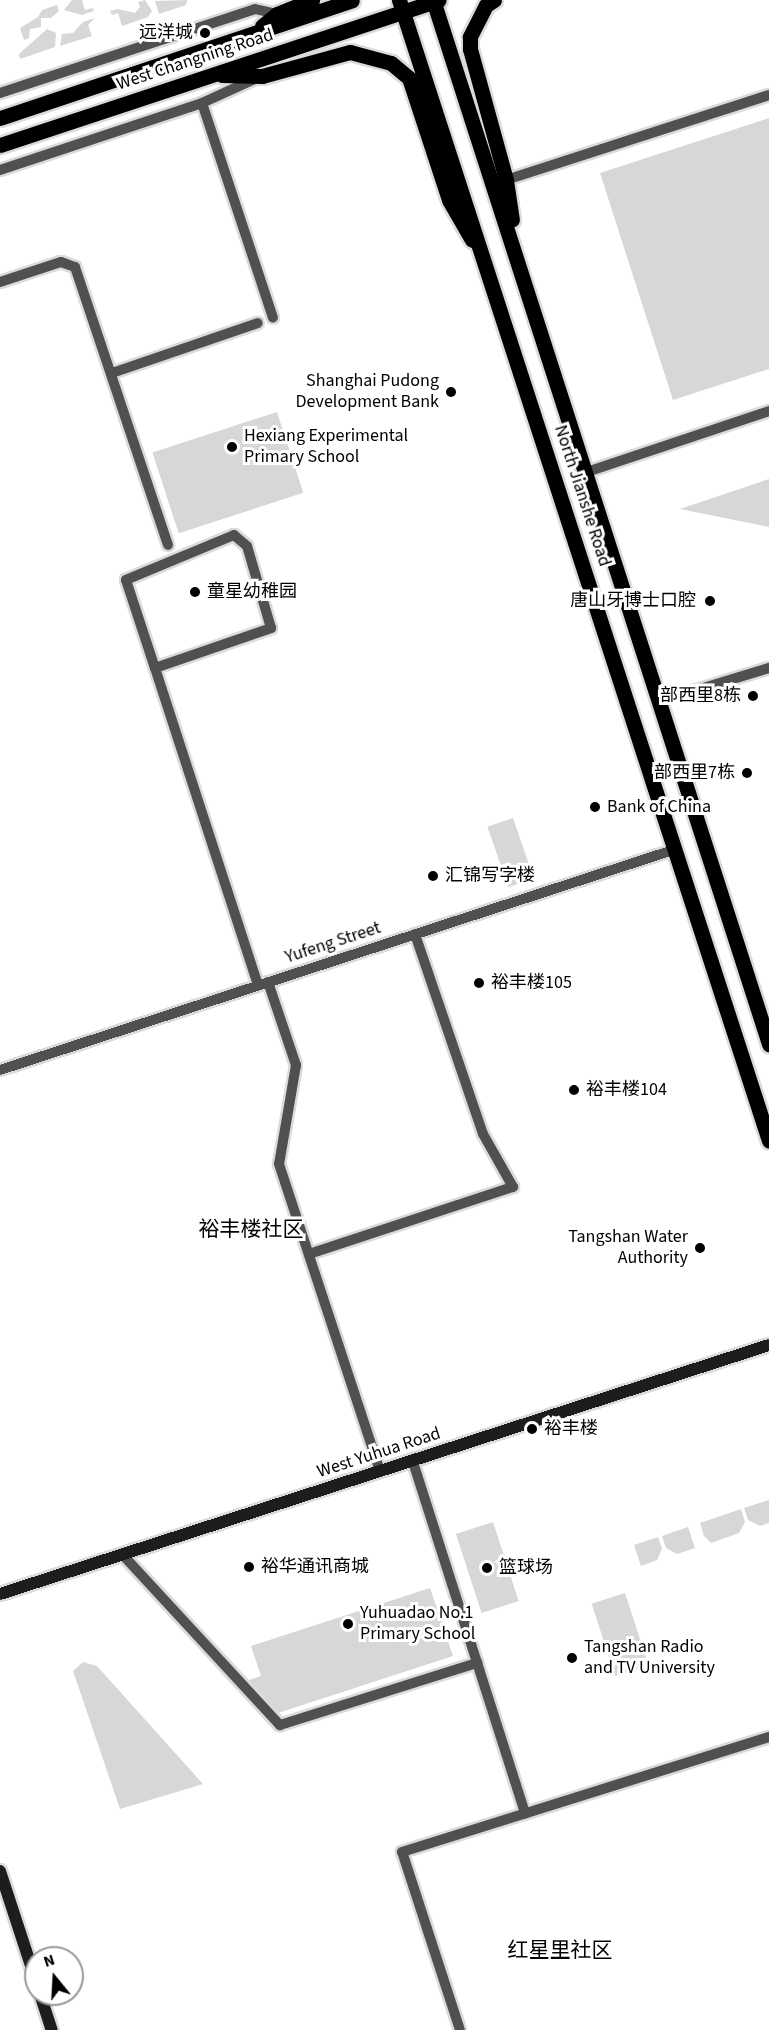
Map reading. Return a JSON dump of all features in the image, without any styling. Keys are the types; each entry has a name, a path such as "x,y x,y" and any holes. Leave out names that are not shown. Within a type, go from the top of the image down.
{"main road":[{"path":"252,33 277,14 312,0"},
{"name":"West Changning Road","path":"0,118 352,0"},
{"path":"494,0 486,5 470,37 470,49 506,180 516,256"},
{"name":"West Changning Road","path":"0,145 210,75 401,6 435,1"},
{"name":"North Jianshe Road","path":"435,1 769,1044"},
{"name":"North Jianshe Road","path":"401,6 488,266 769,1142"},
{"path":"210,75 262,76 350,52 391,63 409,78 449,200 488,266"}],"street":[{"name":"West Changning Road","path":"0,93 255,9 277,14"},
{"name":"West Changning Road","path":"0,170 202,103 262,76"},
{"path":"506,180 769,95"},
{"path":"202,103 273,318"},
{"path":"0,282 61,262 75,267 168,545"},
{"path":"112,373 258,323"},
{"path":"587,472 769,411"},
{"path":"155,668 271,628 247,546 234,536 126,580 155,668 263,984 296,1065 279,1164 380,1472"},
{"path":"657,694 690,692 769,668"},
{"name":"Yufeng Street","path":"0,1070 676,849"},
{"path":"309,1254 513,1187 483,1134 415,934"},
{"name":"West Yuhua Road","path":"0,1594 769,1345"},
{"path":"413,1462 525,1814"},
{"path":"122,1554 280,1725 477,1663"},
{"path":"460,2030 402,1852 769,1737"},
{"path":"0,1871 25,1946"},
{"path":"44,2006 52,2030"}],"shaded area":[{"path":"72,0 82,0 85,10 93,8 94,11 82,15 64,10"},
{"path":"145,0 152,11 148,17 122,26 118,13 112,15 110,11 118,9 135,13 140,7 138,2"},
{"path":"187,0 186,5 159,14 155,1"},
{"path":"57,5 59,11 51,18 41,18 41,27 30,29 29,38 24,40 20,28 38,17 42,10"},
{"path":"95,18 88,25 92,36 60,46 62,34 73,33 83,22"},
{"path":"47,29 56,33 55,47 20,59 19,54"},
{"path":"769,118 769,369 673,400 600,173"},
{"path":"277,412 303,493 179,533 152,452"},
{"path":"769,479 769,527 680,509"},
{"path":"513,818 534,879 508,887 487,827"},
{"path":"769,1500 769,1523 760,1526 748,1520 744,1508"},
{"path":"741,1509 745,1522 739,1533 711,1543 704,1536 700,1523"},
{"name":"篮球场","path":"493,1522 519,1601 482,1613 456,1534"},
{"path":"688,1527 695,1548 677,1554 666,1548 662,1536"},
{"path":"658,1537 662,1549 657,1560 641,1566 634,1545"},
{"path":"430,1588 453,1656 278,1713 249,1680 261,1676 251,1646"},
{"path":"625,1593 648,1665 615,1676 592,1604"},
{"path":"83,1662 97,1666 203,1784 120,1809 73,1671"}],"place":[{"name":"远洋城","path":"205,33"},
{"name":"Shanghai Pudong Development Bank","path":"451,392"},
{"name":"Hexiang Experimental Primary School","path":"232,447"},
{"name":"童星幼稚园","path":"195,592"},
{"name":"唐山牙博士口腔","path":"710,601"},
{"name":"部西里8栋","path":"753,696"},
{"name":"部西里7栋","path":"747,773"},
{"name":"Bank of China","path":"595,807"},
{"name":"汇锦写字楼","path":"433,876"},
{"name":"裕丰楼105","path":"479,983"},
{"name":"裕丰楼104","path":"574,1090"},
{"name":"Tangshan Water Authority","path":"700,1248"},
{"name":"裕丰楼","path":"532,1429"},
{"name":"裕华通讯商城","path":"249,1567"},
{"name":"篮球场","path":"487,1568"},
{"name":"Yuhuadao No.1 Primary School","path":"348,1624"},
{"name":"Tangshan Radio and TV University","path":"572,1658"}],"district":[{"name":"裕丰楼社区","path":"251,1229"},
{"name":"红星里社区","path":"560,1950"}]}
